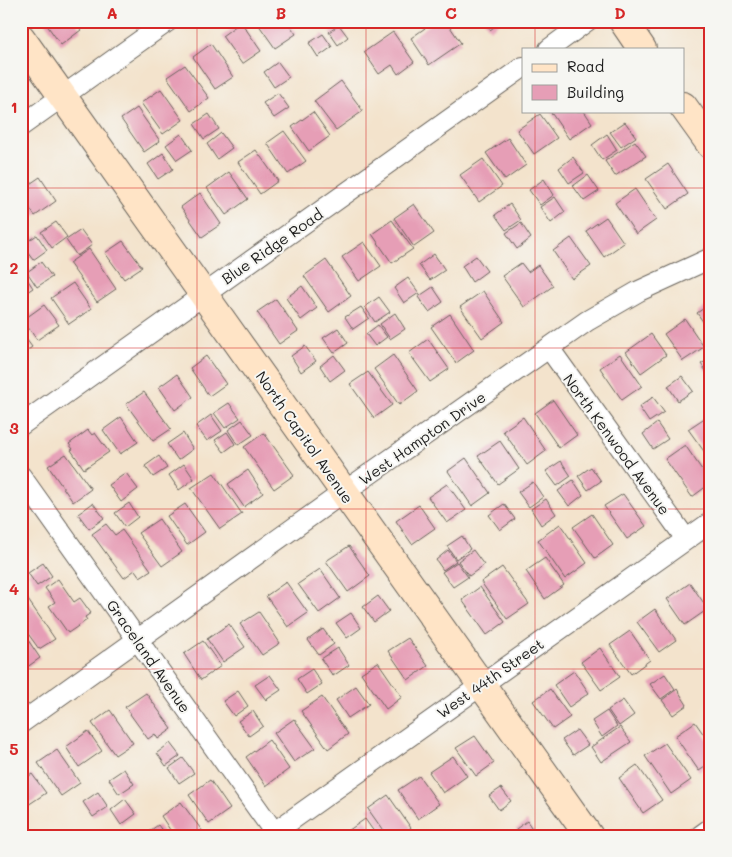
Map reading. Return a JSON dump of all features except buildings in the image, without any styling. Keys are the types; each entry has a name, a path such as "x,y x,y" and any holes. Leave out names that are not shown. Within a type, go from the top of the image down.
{"main road":[{"path":"623,21 641,48"},
{"name":"North Capitol Avenue","path":"21,38 590,836"},
{"path":"684,107 711,145"}],"street":[{"path":"21,126 168,21"},
{"path":"550,48 587,21"},
{"name":"Blue Ridge Road","path":"21,425 522,68"},
{"name":"West Hampton Drive","path":"21,723 549,348 606,310 640,291 711,258"},
{"name":"North Kenwood Avenue","path":"549,348 686,539"},
{"name":"Graceland Avenue","path":"21,476 274,835"},
{"name":"West 44th Street","path":"274,835 481,684 711,522"},
{"path":"700,836 711,828"}]}
